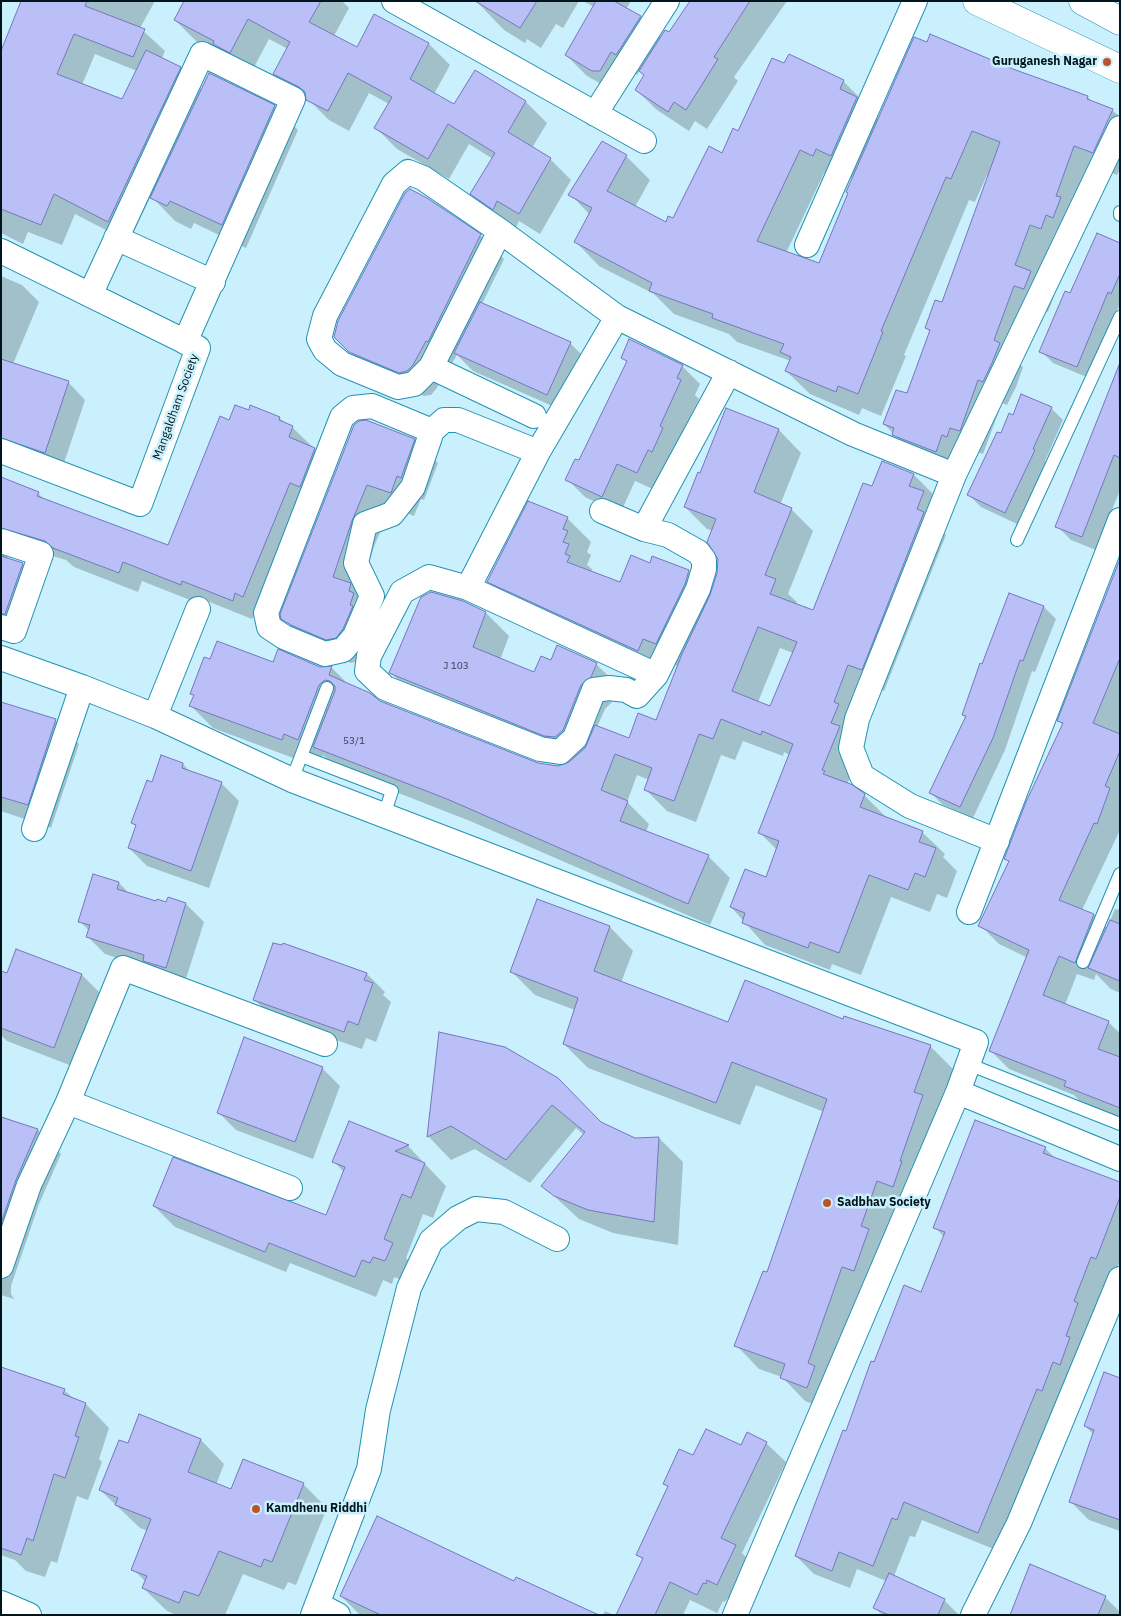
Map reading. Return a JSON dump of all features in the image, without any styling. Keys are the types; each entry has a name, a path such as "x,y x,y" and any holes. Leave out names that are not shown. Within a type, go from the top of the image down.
{"main road":[{"path":"984,3 1120,69"},
{"path":"1089,3 1120,21"}],"street":[{"path":"394,1 644,141"},
{"path":"595,114 667,1"},
{"path":"807,245 915,1"},
{"path":"90,295 202,54 294,99 185,342"},
{"path":"997,841 910,806 862,776 851,748 856,719 954,475 1120,128"},
{"path":"500,231 430,366 414,384 398,387 342,364 325,350 318,339 325,316 394,184 408,172 423,178 500,231 617,317 853,434 954,475"},
{"path":"116,238 213,282"},
{"name":"Mangaldham Society","path":"1,251 198,348 140,504 1,451"},
{"path":"468,588 538,452 617,317"},
{"path":"430,366 534,416"},
{"path":"644,529 729,372"},
{"path":"432,431 372,406 353,408 342,417 266,613 269,626 284,637 324,654 343,650 355,636 372,596 356,563 365,524 392,514 412,487 432,431 444,420 458,420 538,452"},
{"path":"602,511 644,529 668,535 698,552 704,560 704,569 698,589 656,675 638,696 626,690 609,688 594,690 574,738 560,752 540,749 385,688 367,672 369,656 402,592 429,577 468,588 656,675"},
{"path":"969,912 1118,529"},
{"path":"1,541 41,554 14,631 1,627"},
{"path":"154,716 198,609"},
{"path":"1,658 82,686 154,716 292,780 976,1042 958,1092 735,1615"},
{"path":"34,829 82,686"},
{"path":"1,1266 28,1185 68,1102 123,968 324,1044"},
{"path":"958,1092 1120,1160"},
{"path":"68,1102 290,1188"},
{"path":"323,1611 370,1469 378,1410 408,1288 430,1241 458,1218 476,1209 504,1212 557,1239"},
{"path":"973,1615 1019,1523 1120,1279"},
{"path":"1,1603 30,1615"}],"lane":[{"path":"1017,540 1120,316"},
{"path":"292,780 327,688"},
{"path":"302,756 392,791 384,815"},
{"path":"1083,962 1120,874"},
{"path":"968,1064 1120,1124"}],"building":[{"path":"21,1 87,1 85,6 145,29 133,57 74,34 57,74 122,99 146,50 181,67 108,222 54,194 41,225 1,209 1,51"},
{"path":"184,1 321,1 309,22 357,47 374,14 429,43 410,79 454,104 475,70 526,101 508,132 551,158 519,214 497,201 493,210 470,194 495,153 448,124 428,159 374,128 392,97 348,73 328,111 306,100 305,92 299,87 273,74 290,42 248,19 230,53 213,44 214,41 174,20"},
{"path":"475,1 537,1 520,28"},
{"path":"596,1 614,1 641,16 616,55 611,52 600,71 592,71 565,55"},
{"path":"690,1 750,1 714,57 718,59 686,110 674,102 668,112 635,90 644,75 639,71 665,30 669,32"},
{"path":"930,34 1013,69 1088,96 1087,99 1113,109 1093,153 1074,146 1056,196 1061,197 1053,218 1046,215 1041,229 1030,225 1015,265 1031,271 1024,289 1014,286 994,340 1000,343 983,382 978,380 960,431 950,428 947,437 942,435 936,452 892,435 894,428 883,424 896,390 907,393 930,330 925,328 935,300 942,302 1000,142 972,131 951,179 946,177 881,331 883,332 858,394 838,386 836,392 785,371 791,357 780,352 784,344 712,318 713,314 649,291 652,283 574,242 592,208 568,195 602,141 627,155 607,191 666,222 668,216 673,218 709,146 722,153 733,128 738,131 772,58 784,63 789,54 844,80 840,89 857,97 831,156 816,149 813,156 800,150 757,241 819,263 848,193 846,192 914,37 927,42"},
{"path":"209,73 275,105 222,225 170,201 167,206 150,198"},
{"path":"410,189 481,234 428,342 426,341 413,365 407,371 399,373 349,352 334,337 338,321 405,193"},
{"path":"1097,233 1120,243 1120,274 1111,294 1108,292 1077,367 1039,352 1065,291 1070,293"},
{"path":"480,302 571,342 547,395 454,353"},
{"path":"629,339 683,365 677,378 681,380 660,426 663,428 652,452 648,450 637,473 617,464 602,497 565,480 575,459 579,460 627,361 621,358"},
{"path":"1,359 69,381 45,453 1,438"},
{"path":"1119,365 1120,458 1114,455 1082,537 1055,527"},
{"path":"1021,394 1052,407 1033,449 1035,450 1005,513 967,495 997,432 1001,433 1009,413 1013,415"},
{"path":"235,405 249,410 250,405 280,417 279,420 293,426 289,437 315,448 300,487 290,483 243,597 235,593 233,601 182,581 181,585 123,562 119,573 53,548 45,541 1,528 1,477 39,492 37,496 168,545 220,416 229,420"},
{"path":"726,408 779,429 754,492 792,508 765,575 776,579 770,594 813,610 863,483 872,486 882,461 914,474 909,486 924,491 917,509 924,512 862,670 848,665 834,702 839,704 831,723 840,726 822,770 825,771 823,774 853,785 865,794 860,807 923,831 919,842 936,848 925,877 915,873 908,890 869,875 839,953 810,942 808,948 742,923 745,913 730,907 745,869 766,877 779,841 758,833 793,744 762,731 761,735 721,719 713,739 699,734 674,801 644,790 652,768 615,754 601,790 628,801 620,821 709,855 688,904 447,799 313,747 335,691 335,686 330,681 325,680 319,685 298,740 284,734 282,740 189,706 194,695 190,694 204,657 210,659 217,641 273,662 278,649 320,667 332,666 329,675 370,693 380,701 538,763 558,766 569,762 585,748 595,725 629,738 638,713 656,720 682,654 710,595 717,573 718,559 707,542 716,519 684,507 698,472 700,473","holes":["758,627 797,642 770,706 732,691"]},
{"path":"366,420 415,439 401,478 397,476 391,493 367,485 352,521 333,577 351,583 349,591 354,593 350,605 353,606 343,629 336,638 326,640 291,625 281,619 280,614 354,425 359,421"},
{"path":"528,501 568,517 563,529 568,531 563,542 569,544 565,554 570,556 567,562 620,582 631,555 650,563 652,556 689,570 685,584 656,644 643,639 638,651 487,582"},
{"path":"1,556 23,563 5,614 1,614"},
{"path":"1120,559 1120,658 1093,723 1120,734 1120,751 1105,786 1110,788 1097,824 1094,823 1059,900 1094,914 1075,963 1059,956 1043,995 1109,1021 1098,1049 1120,1057 1120,1108 1064,1086 1066,1081 989,1051 1029,950 978,926 1009,861 1004,859 1026,802 1063,723 1057,721"},
{"path":"431,592 463,601 486,612 473,647 534,672 541,656 551,660 557,645 597,663 591,677 581,685 563,730 555,737 544,736 389,673 421,597"},
{"path":"1009,593 1044,606 1023,661 1020,660 993,738 960,807 929,793 966,716 962,715 980,663 982,664"},
{"path":"1,702 56,719 28,805 1,797"},
{"path":"161,755 183,763 182,768 222,782 191,871 128,848 136,825 131,823 147,780 152,782"},
{"path":"93,874 119,882 117,889 156,901 157,899 166,902 168,897 186,903 166,968 143,961 144,955 86,937 90,925 78,922"},
{"path":"537,899 610,926 594,971 728,1022 745,980 843,1019 844,1016 931,1045 914,1092 923,1095 893,1187 877,1181 861,1226 869,1229 854,1271 842,1267 808,1363 815,1366 807,1388 780,1378 785,1364 734,1346 763,1271 767,1272 827,1099 732,1062 716,1103 563,1044 578,998 510,972"},
{"path":"1110,920 1120,924 1120,981 1088,968"},
{"path":"273,943 282,945 283,943 367,973 364,980 373,983 358,1025 348,1021 344,1032 253,1000"},
{"path":"16,949 82,974 54,1048 1,1028 1,971 7,973"},
{"path":"439,1032 505,1047 558,1078 601,1122 635,1138 659,1137 654,1222 588,1210 554,1196 541,1186 585,1132 552,1105 506,1160 451,1126 427,1137"},
{"path":"244,1037 323,1067 295,1142 217,1113"},
{"path":"1,1117 38,1129 16,1180 1,1223"},
{"path":"975,1120 1046,1147 1043,1153 1120,1182 1120,1197 1096,1259 1091,1257 1074,1301 1078,1303 1066,1336 1070,1337 1060,1365 1053,1362 1042,1391 1037,1389 978,1533 904,1502 897,1520 892,1518 873,1566 839,1552 832,1571 795,1556 843,1430 846,1431 871,1361 874,1362 904,1285 921,1292 945,1232 933,1228"},
{"path":"349,1121 409,1145 395,1151 425,1163 411,1198 402,1194 384,1239 393,1243 385,1261 373,1257 370,1263 362,1260 355,1277 269,1243 265,1252 153,1206 173,1157 326,1215 345,1167 332,1162"},
{"path":"1,1367 65,1389 63,1394 86,1403 75,1436 79,1437 65,1478 54,1474 33,1541 27,1538 21,1555 1,1548"},
{"path":"1104,1372 1120,1378 1120,1520 1069,1502 1094,1430 1084,1426"},
{"name":"Kamdhenu Riddhi","path":"139,1414 201,1439 188,1472 231,1489 243,1459 304,1483 272,1562 264,1559 261,1567 219,1551 199,1596 184,1591 179,1603 142,1588 147,1576 131,1570 151,1519 115,1505 118,1498 99,1490 119,1440 128,1443"},
{"path":"706,1429 741,1445 747,1432 767,1442 721,1538 736,1545 717,1585 707,1580 706,1584 703,1583 697,1595 670,1582 655,1615 616,1615 643,1558 636,1555 668,1486 663,1484 679,1449 693,1455"},
{"path":"377,1516 514,1581 516,1577 599,1615 381,1615 340,1596"},
{"path":"1030,1564 1106,1596 1098,1615 1010,1615"},
{"path":"889,1573 945,1599 938,1615 889,1615 873,1608"}],"place":[{"name":"Guruganesh Nagar","path":"1107,62"},
{"name":"Sadbhav Society","path":"827,1203"},
{"name":"Kamdhenu Riddhi","path":"256,1509"}]}
